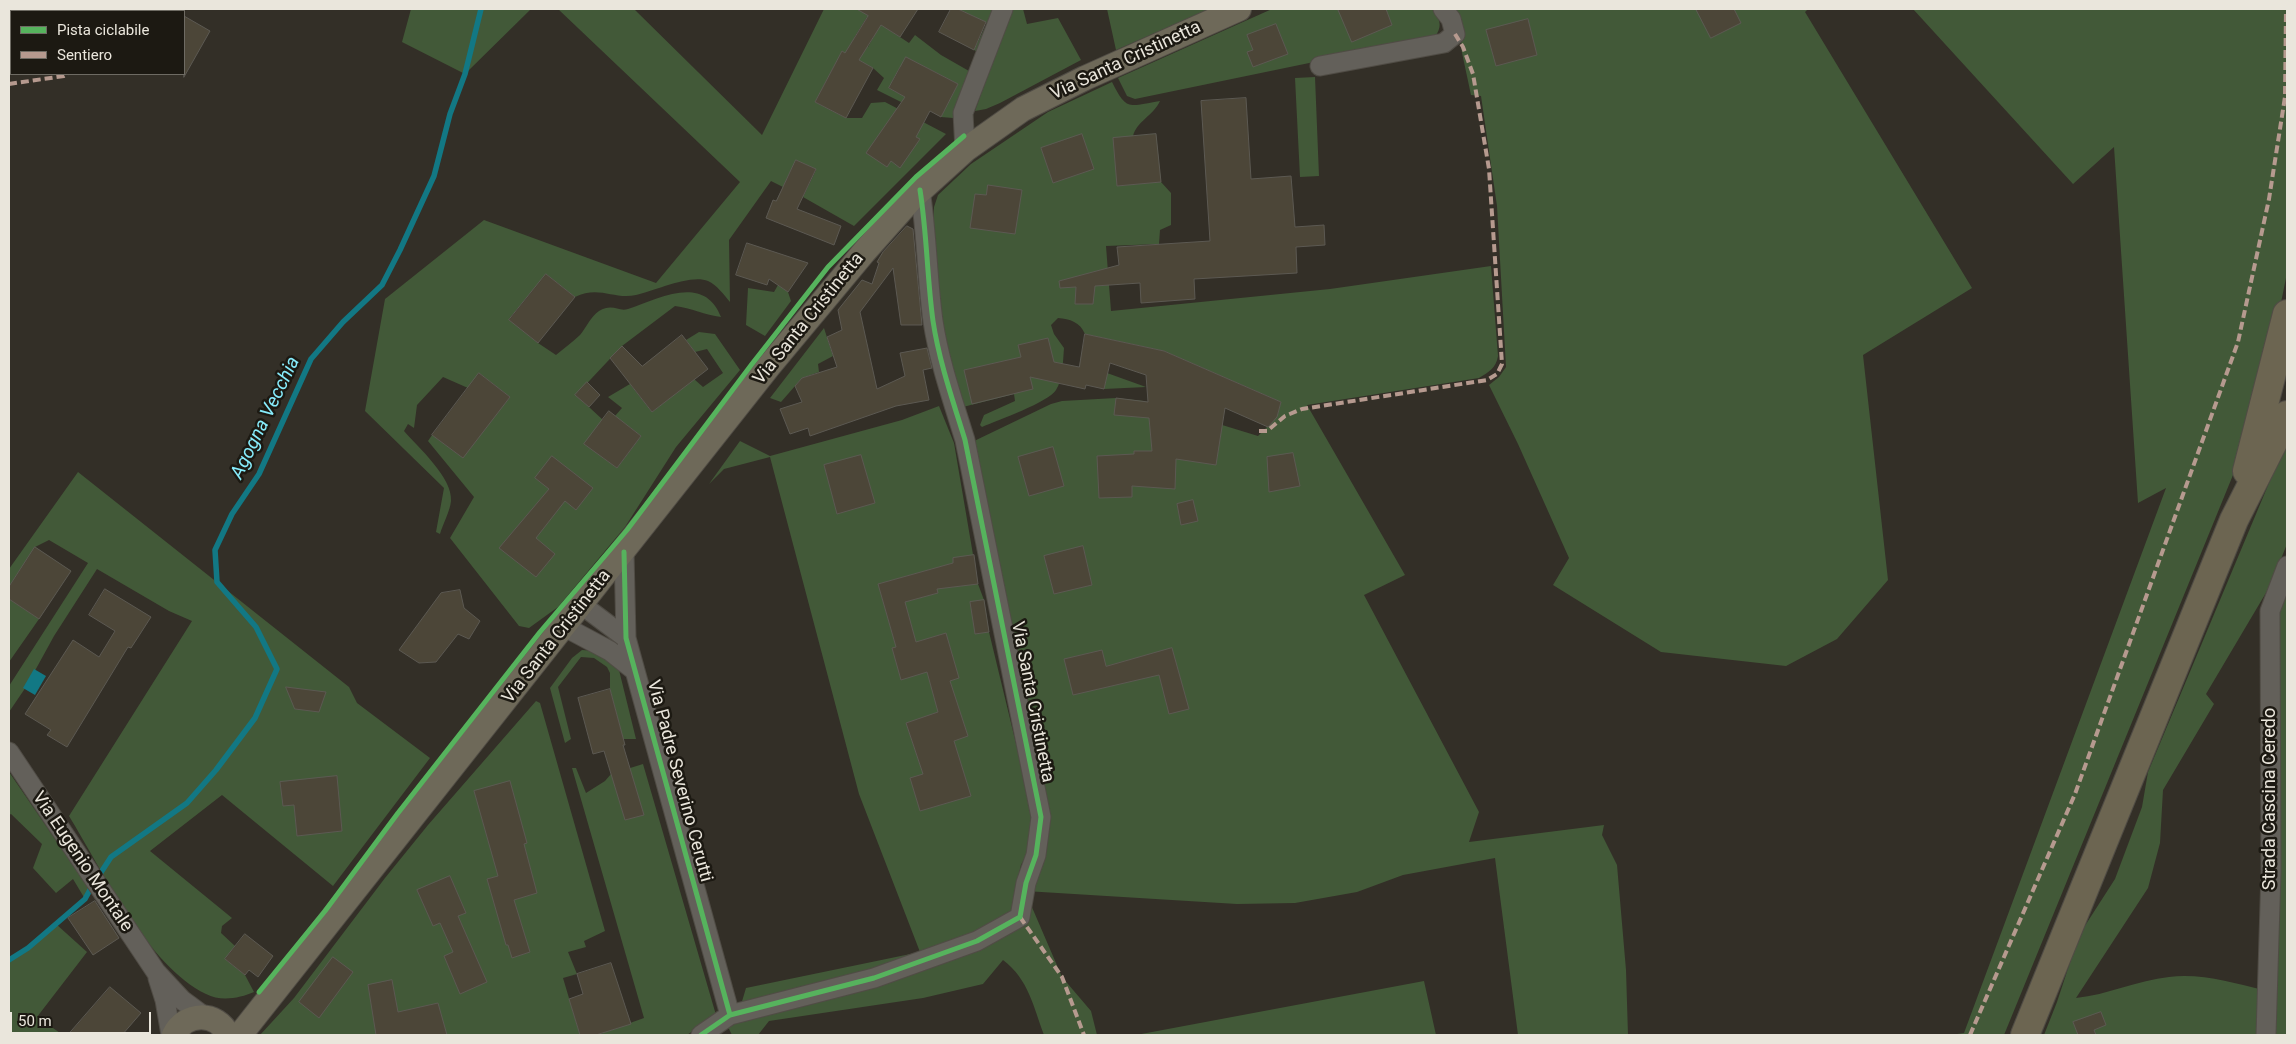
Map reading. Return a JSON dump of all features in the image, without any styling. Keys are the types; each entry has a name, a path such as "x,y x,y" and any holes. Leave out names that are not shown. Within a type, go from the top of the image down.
{"highway":[{"path":"2234,520 2287,314"},
{"path":"2025,1035 2234,520 2287,415"}],"main road":[{"name":"Via Santa Cristinetta","path":"240,1035 565,627 769,366 864,252 920,190 965,150 1023,109 1085,78 1239,9"},
{"name":"Via Santa Cristinetta","path":"173,1035 180,1025 187,1020 215,1024 247,1011 274,993"}],"street":[{"path":"965,150 963,113 1003,9"},
{"path":"1320,66 1444,43 1455,34 1451,19 1443,9"},
{"name":"Via Santa Cristinetta","path":"730,1015 874,978 977,940 1020,917 1026,883 1036,855 1041,818 965,440 949,387 934,322 925,219 920,190"},
{"name":"Via Padre Severino Cerutti","path":"624,552 626,638 730,1015"},
{"name":"Strada Cascina Ceredo","path":"2266,1035 2271,872 2270,611 2287,566"},
{"path":"582,605 626,638"},
{"name":"Via Padre Severino Cerutti","path":"565,627 598,644 634,670"},
{"name":"Via Eugenio Montale","path":"9,752 156,972 182,1000 215,1024"},
{"name":"Via Eugenio Montale","path":"156,972 173,1035"},
{"path":"701,1035 730,1015"}],"green space":[{"path":"411,9 531,9 465,74 402,42"},
{"path":"558,9 634,9 762,135 824,9 879,9 878,11 891,31 909,43 915,35 941,55 969,71 953,118 941,117 958,84 925,67 920,77 900,67 889,88 910,99 907,105 877,90 884,78 873,68 842,52 815,102 846,118 862,118 871,103 885,102 946,134 854,226 803,197 816,170 796,160 783,187 771,181 729,240 730,302 714,285 701,279 682,281 636,295 621,296 592,292 575,297 546,274 509,319 556,355 580,335 594,316 604,309 624,310 666,296 692,292 704,296 713,304 721,317 675,306 622,346 576,395 603,420 585,444 617,468 641,436 615,416 622,408 608,397 630,384 652,412 694,379 703,387 723,373 707,349 695,352 686,340 699,332 715,334 740,370 676,447 625,527 558,607 529,628 519,626 450,538 474,497 428,441 432,435 461,456 510,397 479,373 468,388 443,377 417,405 414,428 408,424 404,431 441,473 450,492 451,501 448,513 440,534 436,532 444,488 365,411 385,299 484,220 656,283 740,182","holes":["867,17 880,25 868,47 854,38"]},
{"path":"958,9 997,9 979,53 974,50 987,23"},
{"path":"1011,9 1023,9 1027,24 1058,18 1081,60 1000,103 975,111"},
{"path":"1107,9 1210,9 1116,50"},
{"path":"1272,9 1432,9 1439,20 1440,26 1435,37 1135,99 1127,96 1118,78"},
{"path":"1450,9 1808,9 1805,12 1972,288 1863,355 1888,580 1837,639 1786,666 1661,652 1553,585 1569,558 1518,444 1489,385 1499,377 1506,367 1497,206 1481,96 1471,95 1461,48 1462,28"},
{"path":"1913,9 2287,9 2287,273 2272,347 2233,475 2004,1035 1950,1035 1964,1033 2166,488 2138,503 2114,147 2073,184"},
{"path":"1315,77 1319,176 1300,177 1295,78"},
{"path":"1112,82 1121,98 1130,105 1160,101 1138,126 1133,136 1156,134 1161,182 1171,193 1171,225 1160,230 1159,244 1106,246 1111,311 1330,289 1491,266 1498,356 1496,364 1489,372 1479,378 1307,405 1405,575 1364,595 1479,812 1469,842 1604,825 1602,835 1617,865 1626,970 1628,1035 1518,1035 1495,858 1403,875 1357,892 1295,903 1237,904 1025,891 1062,977 1091,1011 1097,1035 1044,1035 1029,994 1019,976 1003,960 983,984 923,998 769,1021 758,1035 732,1035 728,1027 737,1018 746,988 920,952 859,794 770,457 724,469 709,484 740,441 770,456 902,420 939,406 954,443 978,584 984,600 989,632 1034,818 1027,853 1018,877 1041,853 970,443 1051,404 1062,401 1116,398 1144,401 1258,436 1277,417 1281,402 1164,351 1085,334 1074,322 1058,318 1051,325 1054,334 1064,348 1063,364 1058,386 1051,395 1034,405 982,427 980,425 984,415 1015,401 1014,394 959,408 942,335 933,232 934,207 938,195 971,164 1048,112"},
{"path":"778,285 788,292 791,301 765,336 746,325 748,288 774,292"},
{"path":"824,328 833,356 818,364 819,372 802,378 781,402 770,398"},
{"path":"1107,373 1146,387 1104,389"},
{"path":"2287,440 2287,544 2270,586 2206,694 2214,704 2163,790 2160,843 2148,888 2076,998 2169,977 2193,976 2229,982 2264,990 2260,1035 2044,1035 2079,935 2115,879 2142,807 2148,772"},
{"path":"78,472 349,687 357,703 430,758 333,886 222,795 150,851 232,918 222,926 221,933 235,946 225,959 245,975 254,992 249,994 230,998 218,998 206,994 185,981 165,962 128,915 69,816 192,621 169,611 97,569 54,636 26,687 9,712 9,686 88,563 49,540 35,547 9,587 9,569"},
{"path":"2287,586 2287,1035 2273,1035 2277,614"},
{"path":"9,599 39,619 9,662"},
{"path":"582,650 597,651 619,670 636,739 623,739 610,689 610,673 607,667 594,658 581,657 558,687 571,739 565,743 550,688 572,658"},
{"path":"536,701 540,703 605,931 584,941 586,947 568,952 577,974 563,978 580,1035 260,1035 294,998 385,878 428,825"},
{"path":"643,764 716,1015 687,1035 603,1035 602,1033 644,1018 572,768 576,768 586,793 605,781 611,774"},
{"path":"9,772 90,890 85,899 73,879 56,893 33,868 42,844 11,814 9,815"},
{"path":"56,924 87,952 37,1017 63,1035 9,1035 9,960 28,948"},
{"path":"1424,981 1436,1035 1136,1035"}],"water":[{"path":"34,669 46,676 35,695 23,688"}],"building":[{"path":"857,9 918,9 900,37 881,25 859,60 873,68 846,118 815,102 842,51 845,53 868,16"},
{"path":"951,9 958,9 986,22 974,50 939,32"},
{"path":"1338,9 1386,9 1392,25 1352,42"},
{"path":"1696,9 1734,9 1741,23 1711,38"},
{"path":"185,17 210,31 184,77 185,75"},
{"path":"1528,19 1537,55 1496,66 1486,30"},
{"path":"1276,24 1288,54 1253,67 1247,52 1253,50 1247,35"},
{"path":"906,57 958,84 941,117 930,111 916,137 920,139 900,168 891,161 887,167 866,153 905,97 889,88"},
{"path":"1246,98 1251,179 1291,176 1295,227 1324,225 1325,245 1296,247 1297,273 1194,279 1195,299 1141,303 1140,283 1095,286 1093,304 1075,304 1076,287 1060,288 1059,281 1119,265 1117,247 1210,241 1201,101"},
{"path":"1082,134 1094,169 1053,183 1041,148"},
{"path":"1156,134 1161,182 1117,186 1113,138"},
{"path":"796,160 816,169 797,209 841,226 834,245 766,218 773,200 776,201"},
{"path":"988,185 1022,190 1015,234 970,228 975,194 986,195"},
{"path":"907,226 913,229 922,325 901,325 893,268 860,312 877,389 905,376 900,353 927,348 932,368 923,370 929,400 896,406 810,436 808,428 790,434 780,409 802,402 795,386 802,378 837,367 827,337 842,330 838,310 862,280 872,284 879,263 877,262 883,252"},
{"path":"747,243 808,263 788,292 769,279 767,285 736,275"},
{"path":"546,274 575,297 538,343 509,320"},
{"path":"1085,334 1164,351 1281,402 1277,417 1268,427 1225,408 1216,465 1176,459 1175,489 1132,486 1132,497 1099,498 1097,456 1134,454 1134,451 1152,451 1149,418 1114,415 1116,398 1148,402 1146,375 1110,363 1104,389 1086,385 1085,389 1030,377 1033,389 972,404 964,370 1021,357 1018,345 1048,338 1054,362 1079,367"},
{"path":"682,335 708,369 652,412 610,358 622,346 642,366"},
{"path":"479,373 510,397 463,458 432,435"},
{"path":"587,382 600,395 589,407 575,395"},
{"path":"609,411 641,436 617,468 584,444"},
{"path":"1053,447 1064,486 1029,496 1018,457"},
{"path":"1293,453 1300,486 1269,492 1267,457"},
{"path":"861,455 875,503 837,514 824,465"},
{"path":"552,456 593,488 576,510 565,501 536,538 555,554 536,577 499,548 549,489 535,478"},
{"path":"1193,500 1198,521 1181,525 1177,504"},
{"path":"1083,546 1092,585 1054,594 1044,556"},
{"path":"35,547 71,571 39,619 9,599 9,587"},
{"path":"974,555 978,584 937,589 938,593 905,602 916,642 946,633 959,678 950,681 968,736 954,741 971,796 920,811 910,778 923,774 906,723 938,712 927,672 901,680 892,648 896,647 878,584 953,563 953,558"},
{"path":"105,589 151,617 131,648 128,647 67,747 47,735 51,730 25,714 73,640 99,657 115,631 89,615"},
{"path":"460,590 464,608 480,621 469,639 458,634 436,662 419,663 399,650 441,593"},
{"path":"984,600 989,632 975,634 970,602"},
{"path":"1172,648 1189,709 1169,714 1159,675 1073,695 1064,659 1102,650 1106,666"},
{"path":"286,687 326,692 319,712 295,709"},
{"path":"610,689 625,745 623,745 644,815 625,820 604,751 593,754 578,698"},
{"path":"337,776 342,831 297,836 294,805 283,806 280,782"},
{"path":"510,781 527,843 524,844 537,893 514,900 530,952 512,958 508,945 506,945 487,879 498,876 474,791"},
{"path":"450,876 466,913 458,916 487,982 460,994 444,956 453,952 440,923 433,926 417,890"},
{"path":"95,901 119,938 93,955 68,918"},
{"path":"245,934 273,956 258,977 249,970 245,975 225,959"},
{"path":"333,957 353,972 319,1018 299,1002"},
{"path":"611,963 631,1024 596,1035 580,1035 569,999 583,994 577,974"},
{"path":"392,980 398,1012 438,1003 447,1035 376,1035 368,985"},
{"path":"110,987 141,1013 122,1035 68,1035"},
{"path":"2101,1012 2106,1025 2094,1030 2096,1035 2078,1035 2073,1022"}],"waterway":[{"name":"Agogna Vecchia","path":"98,877 111,857 187,803 216,770 255,718 277,669 256,627 217,582 215,550 232,514 259,474 311,359 343,322 382,285 400,250 434,176 450,114 465,74 481,9"},
{"name":"Agogna Vecchia","path":"9,960 28,948 85,899 91,888"}],"marked path":[{"path":"1970,1035 2075,794 2238,342 2269,199 2285,97 2286,9"},
{"path":"1259,431 1267,431 1285,416 1302,409 1487,380 1497,374 1502,364 1489,169 1473,74 1463,47 1455,34"},
{"path":"9,84 66,75"},
{"path":"1020,917 1062,977 1084,1035"}],"cycle path":[{"path":"259,992 325,911 398,813 540,632 627,530 828,267 916,177 964,136"},
{"path":"701,1035 730,1015 874,978 977,941 1020,917 1026,883 1036,855 1041,817 965,440 947,381 933,321 920,190"},
{"path":"624,552 626,638 730,1015"}]}
